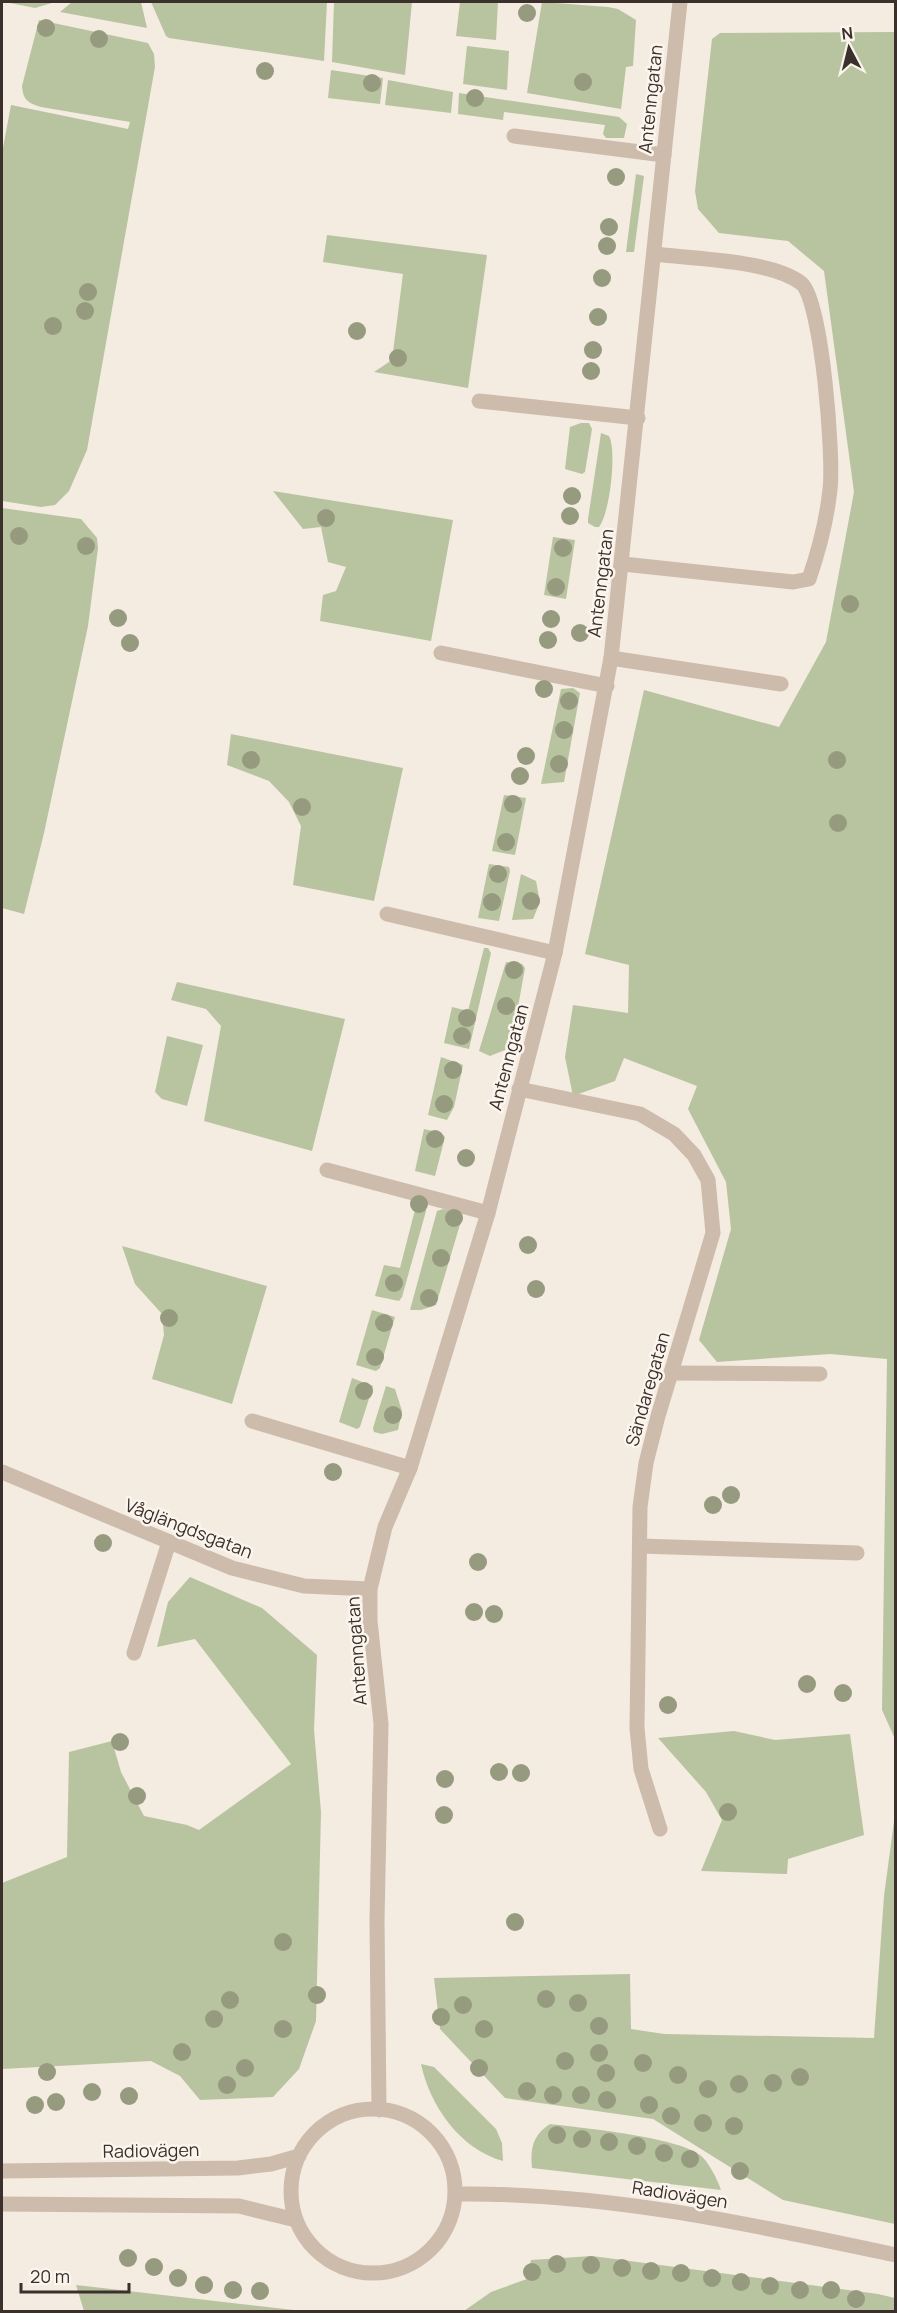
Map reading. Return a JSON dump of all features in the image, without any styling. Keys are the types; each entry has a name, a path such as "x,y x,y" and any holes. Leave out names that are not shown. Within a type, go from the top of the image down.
{"street":[{"name":"Antenngatan","path":"379,2110 377,1920 381,1724 370,1621 370,1589 385,1527 410,1468 488,1213 555,953 610,658 638,418 680,2"},
{"path":"514,136 664,155"},
{"path":"622,564 793,582 809,579 817,557 830,489 830,431 814,304 803,284 780,272 744,264 654,254"},
{"path":"479,401 638,418"},
{"path":"441,653 606,686"},
{"path":"610,658 781,684"},
{"path":"387,914 555,953"},
{"name":"Sändaregatan","path":"519,1089 640,1114 674,1134 694,1155 708,1180 713,1233 646,1463 640,1508 637,1728 641,1769 660,1829"},
{"path":"327,1170 488,1213"},
{"path":"671,1373 820,1374"},
{"path":"252,1421 410,1468"},
{"name":"Våglängdsgatan","path":"2,1472 232,1568 304,1586 370,1589"},
{"path":"134,1653 169,1542"},
{"path":"640,1546 857,1553"},
{"path":"379,2110 409,2118 434,2137 450,2163 455,2194 448,2224 429,2251 412,2263 381,2272 360,2272 330,2261 306,2238 296,2220 291,2182 299,2156 312,2137 326,2124 351,2113 379,2110"},
{"name":"Radiovägen","path":"2,2171 238,2168 271,2164 299,2156"},
{"name":"Radiovägen","path":"455,2194 571,2198 683,2212 896,2255"},
{"path":"2,2204 238,2206 296,2220"}],"green space":[{"path":"5,2 55,2 35,8"},
{"path":"72,2 141,2 147,28 60,12"},
{"path":"151,2 327,2 324,61 169,38"},
{"path":"334,2 412,2 405,75 332,62"},
{"path":"460,2 498,2 496,40 456,36"},
{"path":"542,2 608,7 618,9 636,20 633,66 626,67 621,109 527,93"},
{"path":"39,20 148,43 154,54 155,67 87,450 69,491 55,505 41,507 2,501 2,153 11,105 128,129 130,122 41,107 27,100 22,86"},
{"path":"895,32 895,1739 882,1710 887,1359 830,1354 717,1362 699,1340 731,1229 726,1182 688,1109 697,1086 624,1058 615,1081 573,1096 565,1057 573,1005 628,1013 629,965 585,954 644,690 779,727 826,642 854,492 824,271 788,241 719,233 698,209 695,191 712,39 720,33"},
{"path":"467,46 509,51 507,90 463,84"},
{"path":"331,70 383,78 380,104 328,98"},
{"path":"388,80 453,92 451,113 385,105"},
{"path":"459,93 619,117 627,124 624,138 606,138 603,134 605,125 504,112 503,120 458,114"},
{"path":"636,174 644,176 634,252 626,252"},
{"path":"327,235 487,255 468,388 374,372 392,360 403,274 323,262"},
{"path":"589,423 592,429 585,472 582,474 565,469 570,427"},
{"path":"601,433 609,436 612,468 609,496 603,520 599,527 595,527 588,523 588,519"},
{"path":"273,491 453,520 431,641 320,621 323,595 336,591 346,567 328,562 321,527 303,529"},
{"path":"2,508 81,519 97,538 98,548 88,626 44,833 24,914 2,908"},
{"path":"553,537 575,540 566,599 544,595"},
{"path":"573,688 580,693 564,782 541,784 561,689"},
{"path":"231,734 403,768 374,901 293,885 301,826 289,802 269,781 227,765"},
{"path":"504,795 526,798 515,855 492,851"},
{"path":"489,864 509,867 510,871 499,921 478,918"},
{"path":"521,874 536,881 540,902 533,919 512,920"},
{"path":"484,948 488,948 491,953 469,1049 444,1043 452,1007 468,1011"},
{"path":"506,962 522,964 525,968 518,1007 505,1050 490,1056 479,1051"},
{"path":"177,982 345,1019 312,1151 204,1121 221,1026 206,1009 171,1000"},
{"path":"167,1036 203,1045 187,1106 162,1099 155,1092"},
{"path":"441,1057 463,1065 454,1107 447,1120 428,1115"},
{"path":"424,1129 441,1133 445,1137 435,1176 415,1171"},
{"path":"417,1202 424,1203 426,1211 402,1297 399,1301 375,1296 384,1265 400,1268"},
{"path":"443,1209 456,1211 461,1221 436,1305 421,1310 410,1310 437,1211"},
{"path":"122,1246 267,1286 232,1404 152,1379 164,1335 162,1314 135,1284"},
{"path":"372,1310 395,1317 380,1368 376,1371 356,1365"},
{"path":"352,1378 373,1386 360,1427 357,1429 339,1422"},
{"path":"386,1386 395,1389 402,1411 398,1430 382,1434 374,1432 373,1428"},
{"path":"190,1577 262,1608 317,1655 314,1730 321,1812 316,2021 299,2069 273,2097 200,2100 180,2076 151,2061 2,2069 2,1883 67,1857 69,1752 112,1741 121,1772 144,1816 187,1825 199,1830 291,1764 195,1639 157,1647 168,1602"},
{"path":"734,1731 775,1740 850,1734 864,1835 788,1859 787,1874 701,1871 722,1820 706,1792 658,1738"},
{"path":"895,1814 895,2224 783,2200 653,2119 505,2098 440,2029 434,1978 630,1974 631,2029 664,2034 874,2038 884,1896"},
{"path":"421,2064 434,2067 496,2129 502,2143 503,2161 473,2147 449,2124 425,2080"},
{"path":"550,2124 629,2134 672,2143 688,2149 700,2155 706,2162 721,2190 532,2168 536,2137"},
{"path":"592,2256 878,2294 895,2298 895,2311 464,2311 491,2292 527,2279 531,2260"},
{"path":"76,2285 294,2310 296,2311 84,2311"}]}
